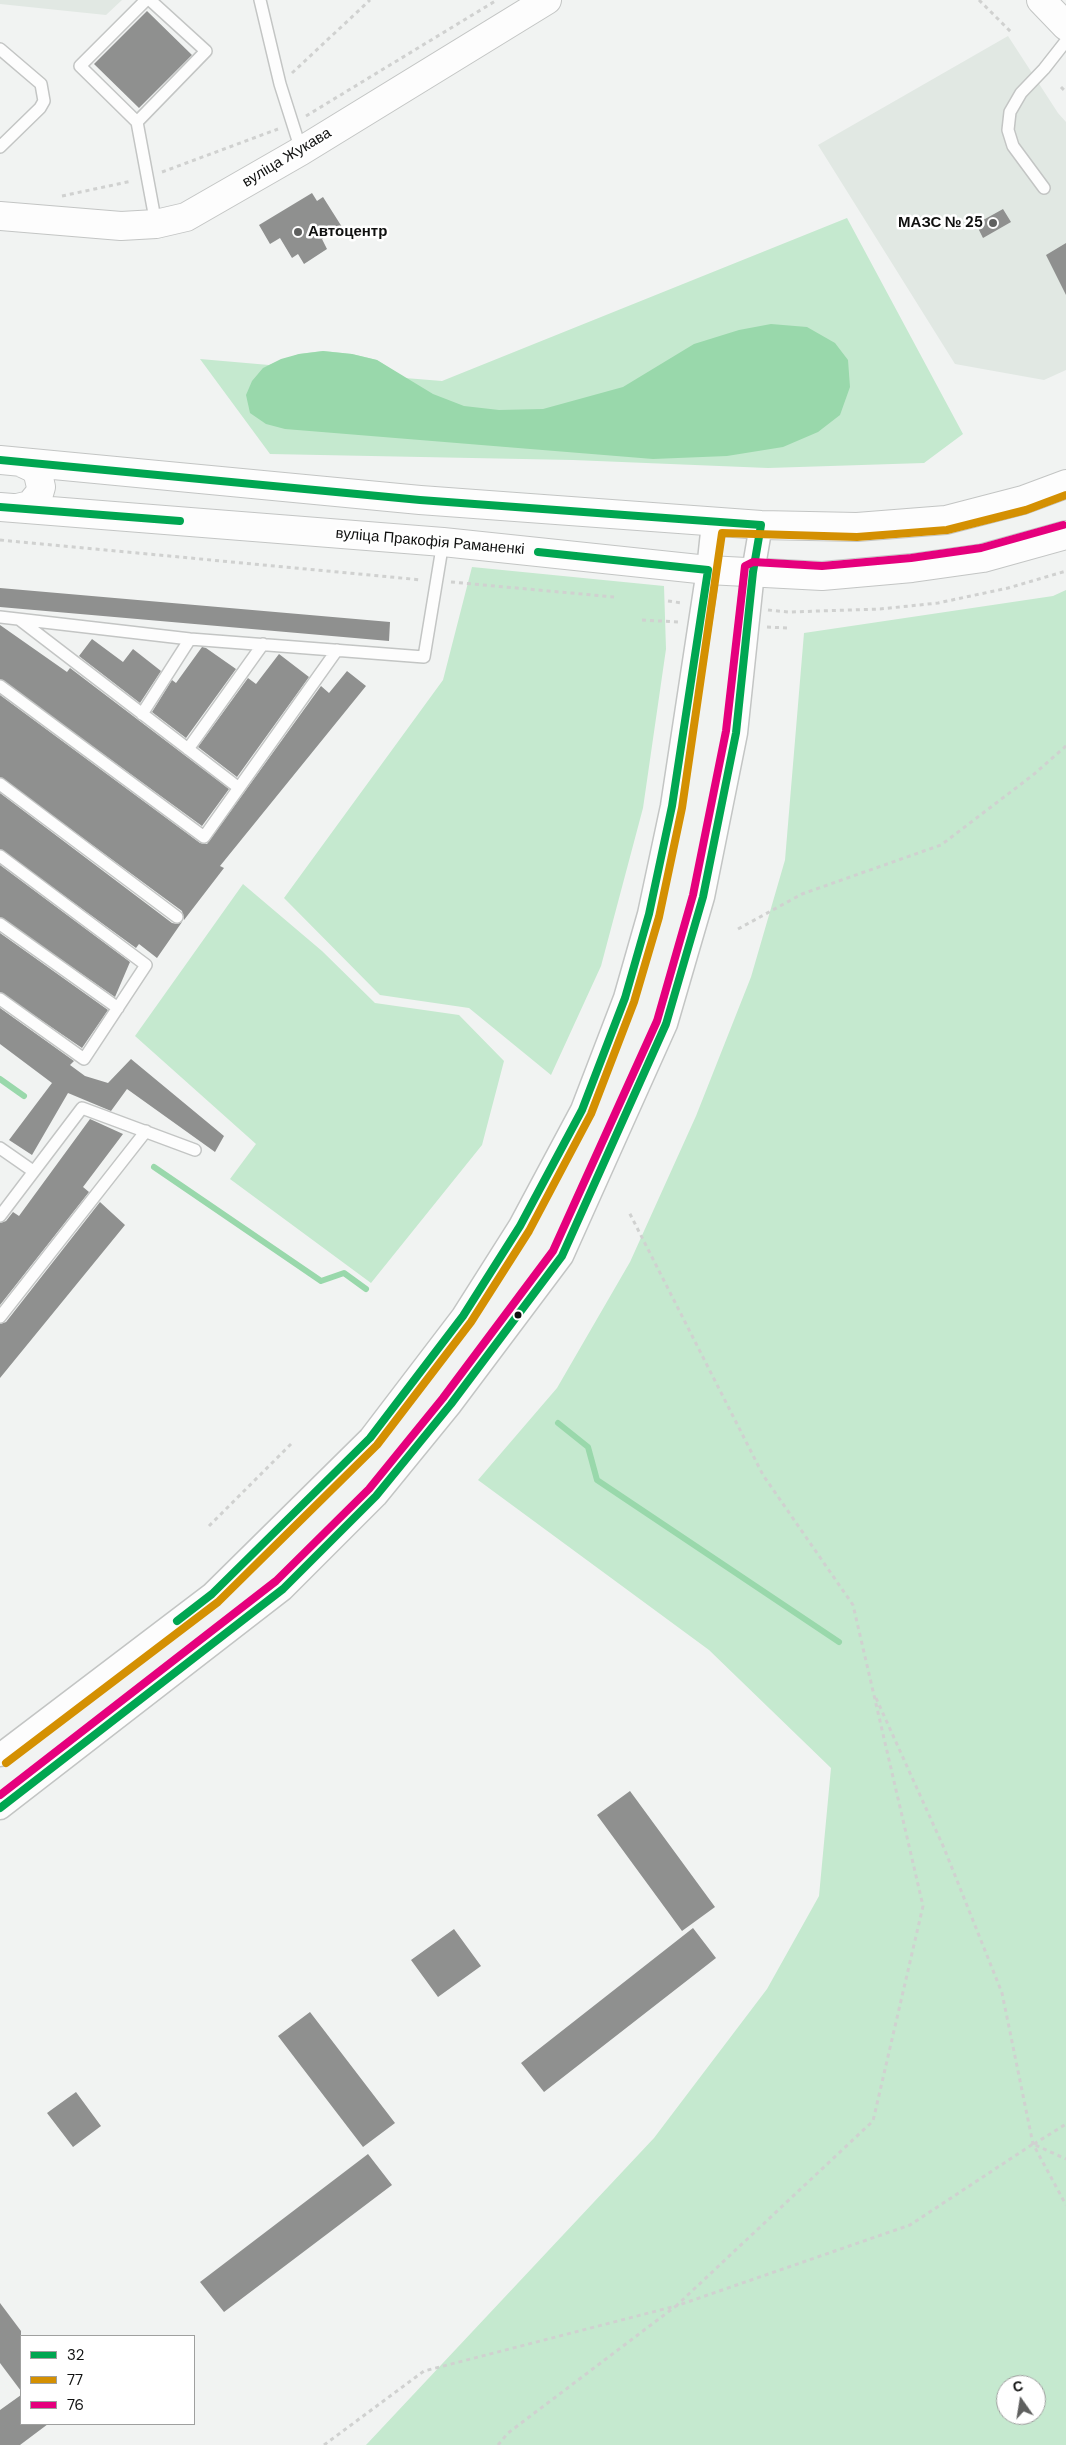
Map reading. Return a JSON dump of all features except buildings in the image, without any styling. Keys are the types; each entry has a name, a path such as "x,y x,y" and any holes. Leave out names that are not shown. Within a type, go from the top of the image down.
{"street":[{"name":"вуліца Жукава","path":"0,216 122,226 156,224 176,220 197,212 301,151 547,0"},
{"path":"1041,0 1066,26"},
{"path":"8,508 30,505 39,494 41,487 40,480 33,468 10,461"},
{"path":"10,461 420,500 713,523 762,525 857,527 946,520 1023,500 1066,484"},
{"name":"вуліца Пракофія Раманенкі","path":"8,508 443,542 708,570 822,576 912,568 983,558 1066,535"},
{"path":"0,1755 212,1594 370,1438 463,1316 520,1226 582,1110 626,998 649,914 672,806 708,570 713,523"},
{"path":"0,1808 283,1589 376,1496 451,1404 562,1256 666,1024 703,897 736,732 754,572 762,525"}],"lane":[{"path":"146,0 80,66 138,122 156,224"},
{"path":"138,122 206,51 150,0"},
{"path":"260,0 280,84 301,151"},
{"path":"1044,188 1013,146 1008,130 1010,112 1021,93 1044,69 1066,41"},
{"path":"0,49 41,84 44,101 40,108 0,147"},
{"path":"0,618 190,639 424,656 443,542"},
{"path":"19,619 239,788"},
{"path":"142,714 190,639"},
{"path":"188,749 263,644"},
{"path":"0,686 204,838 337,650"},
{"path":"0,784 177,917"},
{"path":"0,856 146,964 84,1059 0,999"},
{"path":"0,924 118,1008"},
{"path":"0,1216 82,1108 196,1150"},
{"path":"0,1317 146,1132"},
{"path":"0,1148 33,1171"}],"path":[{"path":"280,84 370,0"},
{"path":"55,197 147,178 292,124 497,0"},
{"path":"979,0 1011,32"},
{"path":"1061,87 1066,92"},
{"path":"0,540 614,596"},
{"path":"763,610 789,612 880,609 938,603 1008,588 1066,571"},
{"path":"642,620 682,622"},
{"path":"762,627 788,628"},
{"path":"738,929 802,894 941,845 1033,775 1066,746"},
{"path":"498,2445 508,2433 676,2306 873,2121 923,1906 853,1605 763,1475 629,1212"},
{"path":"209,1526 292,1442"},
{"path":"872,1690 944,1848 1002,1993 1033,2144 1066,2205"},
{"path":"324,2445 424,2371 676,2306 910,2225 1066,2124"},
{"path":"1033,2144 1066,2159"}],"shaded area":[{"path":"0,0 122,0 106,15 0,4"},
{"path":"1008,36 1058,113 1066,122 1066,370 1044,380 955,364 818,145"},
{"path":"847,218 963,434 924,463 768,468 573,460 270,454 200,359 269,365 299,354 323,351 352,354 377,360 405,378 442,381"},
{"path":"771,324 807,327 835,343 848,360 850,387 840,415 818,432 783,447 727,456 653,459 285,429 266,424 250,413 246,395 252,381 263,368 281,359 299,354 323,351 352,354 377,360 433,394 464,406 499,410 543,409 623,387 694,344 739,330"},
{"path":"472,567 664,586 666,649 643,808 601,966 551,1075 469,1008 380,995 284,898 443,680"},
{"path":"1066,590 1066,2445 366,2445 654,2138 767,1989 819,1896 831,1768 709,1650 478,1480 557,1388 630,1262 696,1116 751,977 785,860 804,633 1053,596"},
{"path":"243,884 322,951 375,1003 459,1015 504,1061 482,1145 371,1283 230,1179 256,1144 135,1036"}],"waterway":[{"path":"0,1079 24,1096"},
{"path":"154,1167 321,1281 344,1273 366,1289"},
{"path":"558,1423 588,1447 597,1480 839,1642"}],"transit line":[{"name":"32","path":"0,460 420,500 761,525 753,572 736,733 703,897 666,1024 562,1256 451,1404 376,1496 283,1589 0,1808"},
{"name":"77","path":"6,1763 218,1602 377,1445 471,1322 529,1231 591,1114 634,1002 659,917 682,808 722,533 857,537 947,530 1026,510 1066,495"},
{"name":"32","path":"0,507 180,521"},
{"name":"76","path":"0,1795 276,1581 369,1489 443,1398 553,1251 657,1021 693,895 726,731 745,566 753,562 822,566 911,558 981,548 1063,525"},
{"name":"32","path":"177,1621 212,1594 370,1438 463,1316 520,1226 582,1110 625,998 649,914 672,806 708,570 538,552"}],"place":[{"name":"МАЗС № 25","path":"993,223"},
{"name":"Автоцентр","path":"298,232"}]}
